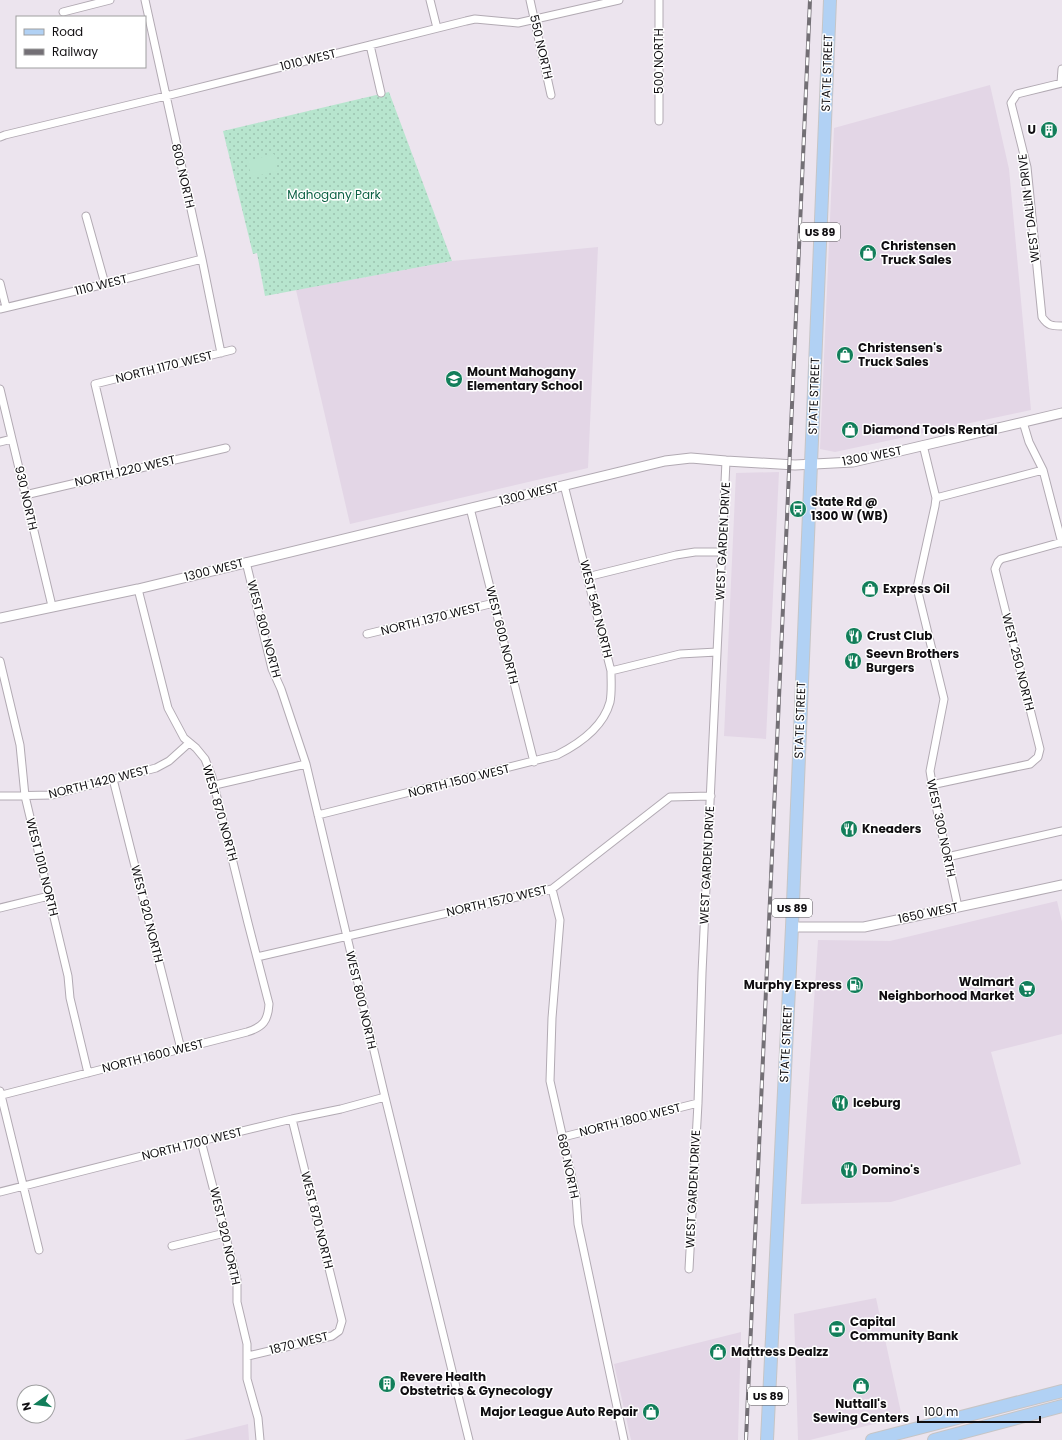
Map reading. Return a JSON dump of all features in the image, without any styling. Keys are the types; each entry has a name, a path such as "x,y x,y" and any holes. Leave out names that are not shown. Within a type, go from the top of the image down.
{"main road":[{"name":"STATE STREET","path":"767,1440 792,927 830,0"},
{"path":"872,1440 1062,1391"},
{"path":"934,1440 1062,1406"}],"street":[{"path":"63,12 110,0"},
{"name":"800 NORTH","path":"145,0 222,353"},
{"path":"430,0 437,28"},
{"name":"550 NORTH","path":"530,0 551,95"},
{"name":"1010 WEST","path":"0,137 475,19 518,23 619,0"},
{"name":"500 NORTH","path":"659,0 659,121"},
{"path":"370,44 381,92"},
{"path":"1062,69 1062,83"},
{"name":"WEST DALLIN DRIVE","path":"1062,83 1017,94 1011,103 1027,167 1040,310 1046,323 1062,326"},
{"path":"86,216 105,284"},
{"name":"1110 WEST","path":"3,308 105,284 202,258"},
{"path":"0,283 3,308"},
{"name":"NORTH 1170 WEST","path":"116,473 96,384 232,350"},
{"name":"930 NORTH","path":"0,389 52,606"},
{"name":"1300 WEST","path":"0,618 138,589 678,458 811,465 852,462 1062,413"},
{"path":"1023,422 1029,442 1043,470 1062,543"},
{"path":"0,442 12,439"},
{"name":"WEST 300 NORTH","path":"923,445 936,498 917,588 944,699 930,771 931,785 958,907"},
{"name":"NORTH 1220 WEST","path":"25,495 226,448"},
{"name":"WEST GARDEN DRIVE","path":"689,1269 698,1103 702,973 726,461"},
{"path":"936,498 1043,470"},
{"name":"WEST 540 NORTH","path":"564,485 611,671 610,701 600,723 594,730"},
{"name":"WEST 600 NORTH","path":"470,508 534,762"},
{"name":"WEST 250 NORTH","path":"931,785 1030,764 1038,758 1040,748 995,573 996,566 1001,559 1062,543"},
{"path":"587,577 676,555 695,552 722,552"},
{"name":"WEST 800 NORTH","path":"246,562 272,669 281,690 306,764 346,938 469,1440"},
{"name":"WEST 870 NORTH","path":"138,589 168,708 184,738 205,759 214,785 270,1004 269,1015 262,1024"},
{"name":"NORTH 1370 WEST","path":"368,634 494,603"},
{"path":"611,671 680,654 718,652"},
{"name":"WEST 1010 NORTH","path":"0,661 20,745 25,796 68,976 70,998 88,1073"},
{"name":"NORTH 1500 WEST","path":"318,815 557,755 573,747 594,730"},
{"name":"NORTH 1420 WEST","path":"0,796 52,795 156,768 169,761 189,743"},
{"path":"214,785 306,764"},
{"name":"WEST 920 NORTH","path":"113,779 181,1049"},
{"name":"NORTH 1570 WEST","path":"257,957 346,938 415,920 552,889 670,797 711,796"},
{"path":"947,857 1062,831"},
{"name":"1650 WEST","path":"792,927 864,927 1062,885"},
{"name":"680 NORTH","path":"552,889 560,920 552,1018 550,1081 576,1196 578,1224 624,1440"},
{"path":"0,908 49,896"},
{"name":"NORTH 1600 WEST","path":"1,1093 42,1085 247,1032 258,1028 262,1024"},
{"path":"1,1093 39,1250"},
{"name":"NORTH 1700 WEST","path":"0,1192 201,1141 341,1109 385,1097"},
{"name":"NORTH 1800 WEST","path":"562,1137 698,1103"},
{"name":"WEST 870 NORTH","path":"292,1119 342,1321"},
{"name":"WEST 920 NORTH","path":"201,1141 237,1280 238,1302 247,1344 248,1379 258,1418 260,1440"},
{"path":"172,1246 225,1233"},
{"name":"1870 WEST","path":"248,1356 332,1336 340,1331 342,1321"}],"shaded area":[{"path":"990,85 1009,169 1031,410 835,452 820,449 834,128"},
{"name":"Mount Mahogany Elementary School","path":"598,247 588,468 350,524 296,290 452,261"},
{"path":"779,472 766,739 724,736 736,473"},
{"path":"1057,901 1062,922 1062,1034 991,1052 1021,1164 891,1202 801,1204 818,940 890,941"},
{"path":"876,1298 902,1417 810,1440 798,1440 794,1314"},
{"path":"741,1332 738,1440 631,1440 614,1364"},
{"path":"248,1424 249,1440 184,1440"}],"green space":[{"name":"Mahogany Park","path":"389,92 452,261 265,296 257,253 253,254 223,131"},
{"path":"274,154 278,171 252,177 247,161"}],"railway":[{"path":"746,1440 810,0"}],"place":[{"name":"U","path":"1049,130"},
{"name":"Christensen Truck Sales","path":"868,253"},
{"name":"Christensen's Truck Sales","path":"845,355"},
{"name":"Mount Mahogany Elementary School","path":"454,379"},
{"name":"Diamond Tools Rental","path":"850,430"},
{"name":"State Rd @ 1300 W (WB)","path":"798,509"},
{"name":"Express Oil","path":"870,589"},
{"name":"Crust Club","path":"854,636"},
{"name":"Seevn Brothers Burgers","path":"853,661"},
{"name":"Kneaders","path":"849,829"},
{"name":"Murphy Express","path":"855,985"},
{"name":"Walmart Neighborhood Market","path":"1027,989"},
{"name":"Iceburg","path":"840,1103"},
{"name":"Domino's","path":"849,1170"},
{"name":"Capital Community Bank","path":"837,1329"},
{"name":"Mattress Dealzz","path":"718,1352"},
{"name":"Revere Health Obstetrics & Gynecology","path":"387,1384"},
{"name":"Nuttall's Sewing Centers","path":"861,1386"},
{"name":"Major League Auto Repair","path":"651,1412"}]}
